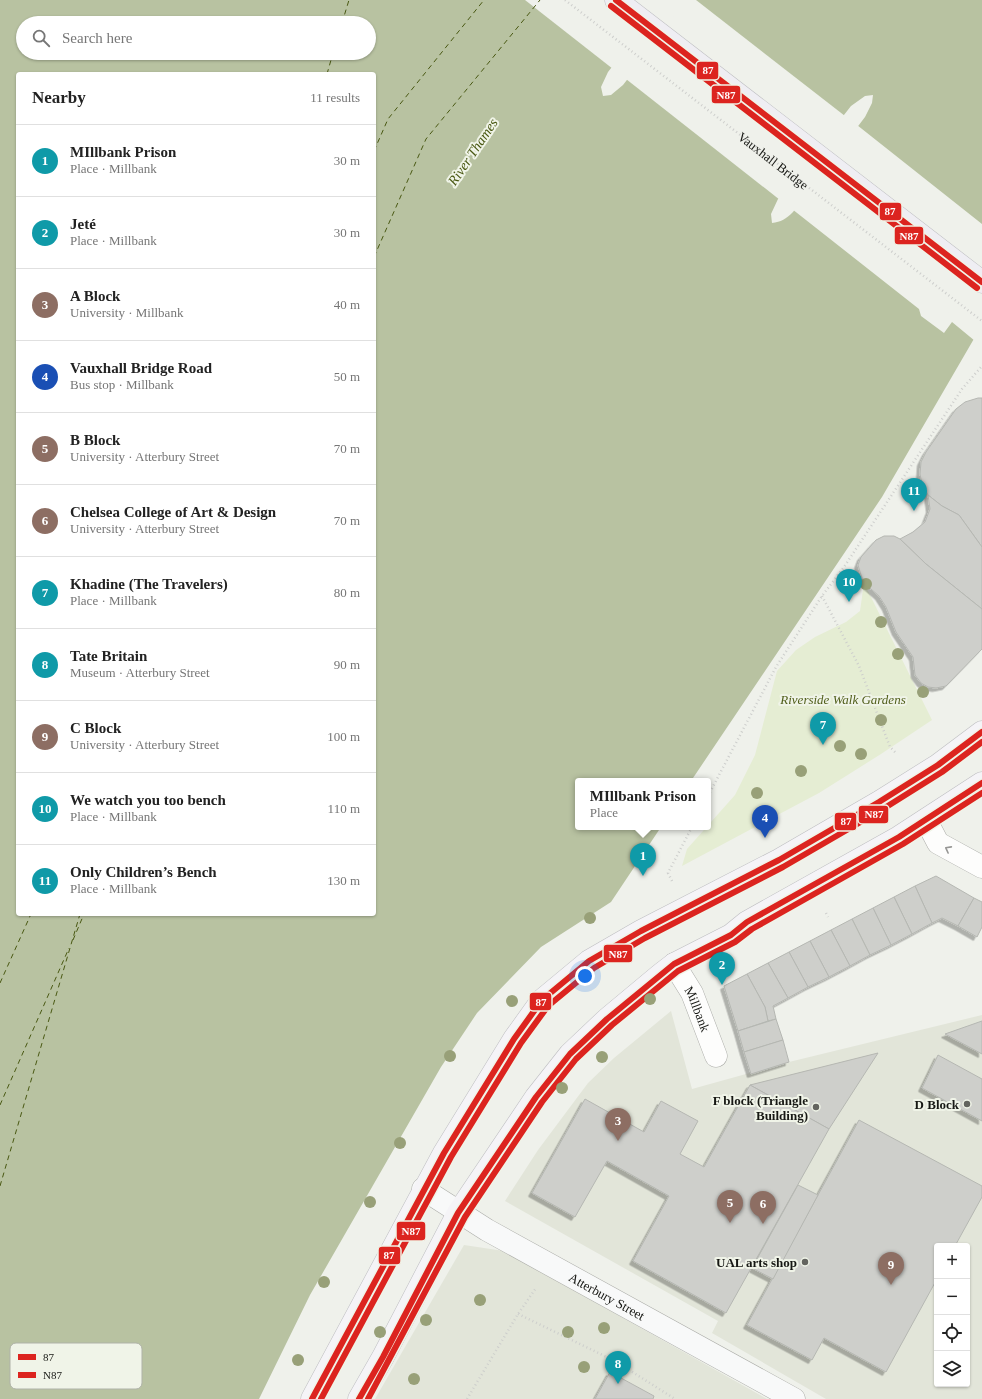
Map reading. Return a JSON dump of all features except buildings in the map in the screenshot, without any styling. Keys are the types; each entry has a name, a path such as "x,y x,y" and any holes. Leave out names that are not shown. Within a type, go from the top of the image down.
{"highway":[{"path":"616,0 982,282"}],"main road":[{"path":"312,1399 423,1190 514,1039 542,1000 589,961 641,931 779,860 872,806 938,765 982,732"},
{"path":"359,1399 458,1213 536,1097 570,1054 607,1019 674,964 731,935 747,922 926,820 982,783"},
{"name":"Atterbury Street","path":"423,1190 458,1213 794,1399"}],"street":[{"path":"926,820 938,843 982,867"},
{"name":"Millbank","path":"674,964 692,993 716,1056"}],"path":[{"name":"Vauxhall Bridge","path":"565,0 982,321"},
{"path":"711,790 776,667 822,596 844,567 962,389 982,366"},
{"path":"822,596 859,666 890,747 896,753"},
{"path":"672,881 668,873 690,830"},
{"path":"826,913 828,917"},
{"path":"466,1399 523,1308"},
{"path":"518,1314 615,1361 675,1399"}],"shaded area":[{"path":"671,1011 692,1089 789,1062 982,1015 982,1399 826,1399 712,1333 718,1321 505,1201 538,1150 588,1083 614,1058"},
{"path":"464,1245 504,1251 767,1399 375,1399"}],"green space":[{"name":"Riverside Walk Gardens","path":"864,583 932,720 819,793 682,866 687,849 704,830 711,830 711,822 735,795 755,755 777,671 796,650 815,637 846,622 860,611"}],"water":[{"name":"River Thames","path":"0,0 664,0 608,72 601,87 603,96 611,95 623,85 689,0 982,0 982,241 931,302 975,337 882,497 693,778 575,778 575,830 659,830 611,902 541,947 477,1013 441,1067 310,1295 259,1399 0,1399","holes":["873,95 872,103 865,117 793,212 783,220 772,223 771,214 778,199 851,106 865,96"]}],"pier":[{"path":"525,0 666,0 613,69"},
{"path":"686,0 696,0 845,116 780,200 626,79"},
{"path":"857,125 982,224 982,244 934,301 977,335 975,341 952,322 944,333 921,316 919,309 792,209"}],"ferry route":[{"path":"344,16 349,0"},
{"path":"376,146 388,119 484,0"},
{"path":"376,252 426,139 540,0"},
{"path":"328,72 331,60"},
{"path":"0,983 30,916"},
{"path":"0,1186 79,916"},
{"path":"73,940 83,916"},
{"path":"0,1105 69,948"}],"transit line":[{"name":"87","path":"616,0 982,282"},
{"name":"N87","path":"611,6 977,288"},
{"name":"87","path":"312,1399 444,1153 514,1039 542,1000 589,961 641,931 779,860 879,802 938,765 982,732"},
{"name":"N87","path":"321,1399 451,1157 521,1043 548,1006 594,968 645,938 783,867 883,809 942,772 982,742"},
{"name":"87","path":"359,1399 383,1357 458,1213 536,1097 570,1054 607,1019 674,964 731,935 747,922 899,837 982,783"},
{"name":"N87","path":"368,1399 465,1217 542,1102 576,1059 612,1025 678,971 735,942 752,929 903,844 982,793"}],"place":[{"name":"Only Children’s Bench","path":"914,511"},
{"name":"We watch you too bench","path":"849,602"},
{"name":"Khadine (The Travelers)","path":"823,745"},
{"name":"Vauxhall Bridge Road","path":"765,838"},
{"name":"MIllbank Prison","path":"643,876"},
{"name":"Jeté","path":"722,985"},
{"name":"D Block","path":"967,1104"},
{"name":"F block (Triangle Building)","path":"816,1107"},
{"name":"A Block","path":"618,1141"},
{"name":"B Block","path":"730,1223"},
{"name":"Chelsea College of Art & Design","path":"763,1224"},
{"name":"UAL arts shop","path":"805,1262"},
{"name":"C Block","path":"891,1285"},
{"name":"Tate Britain","path":"618,1384"}]}
